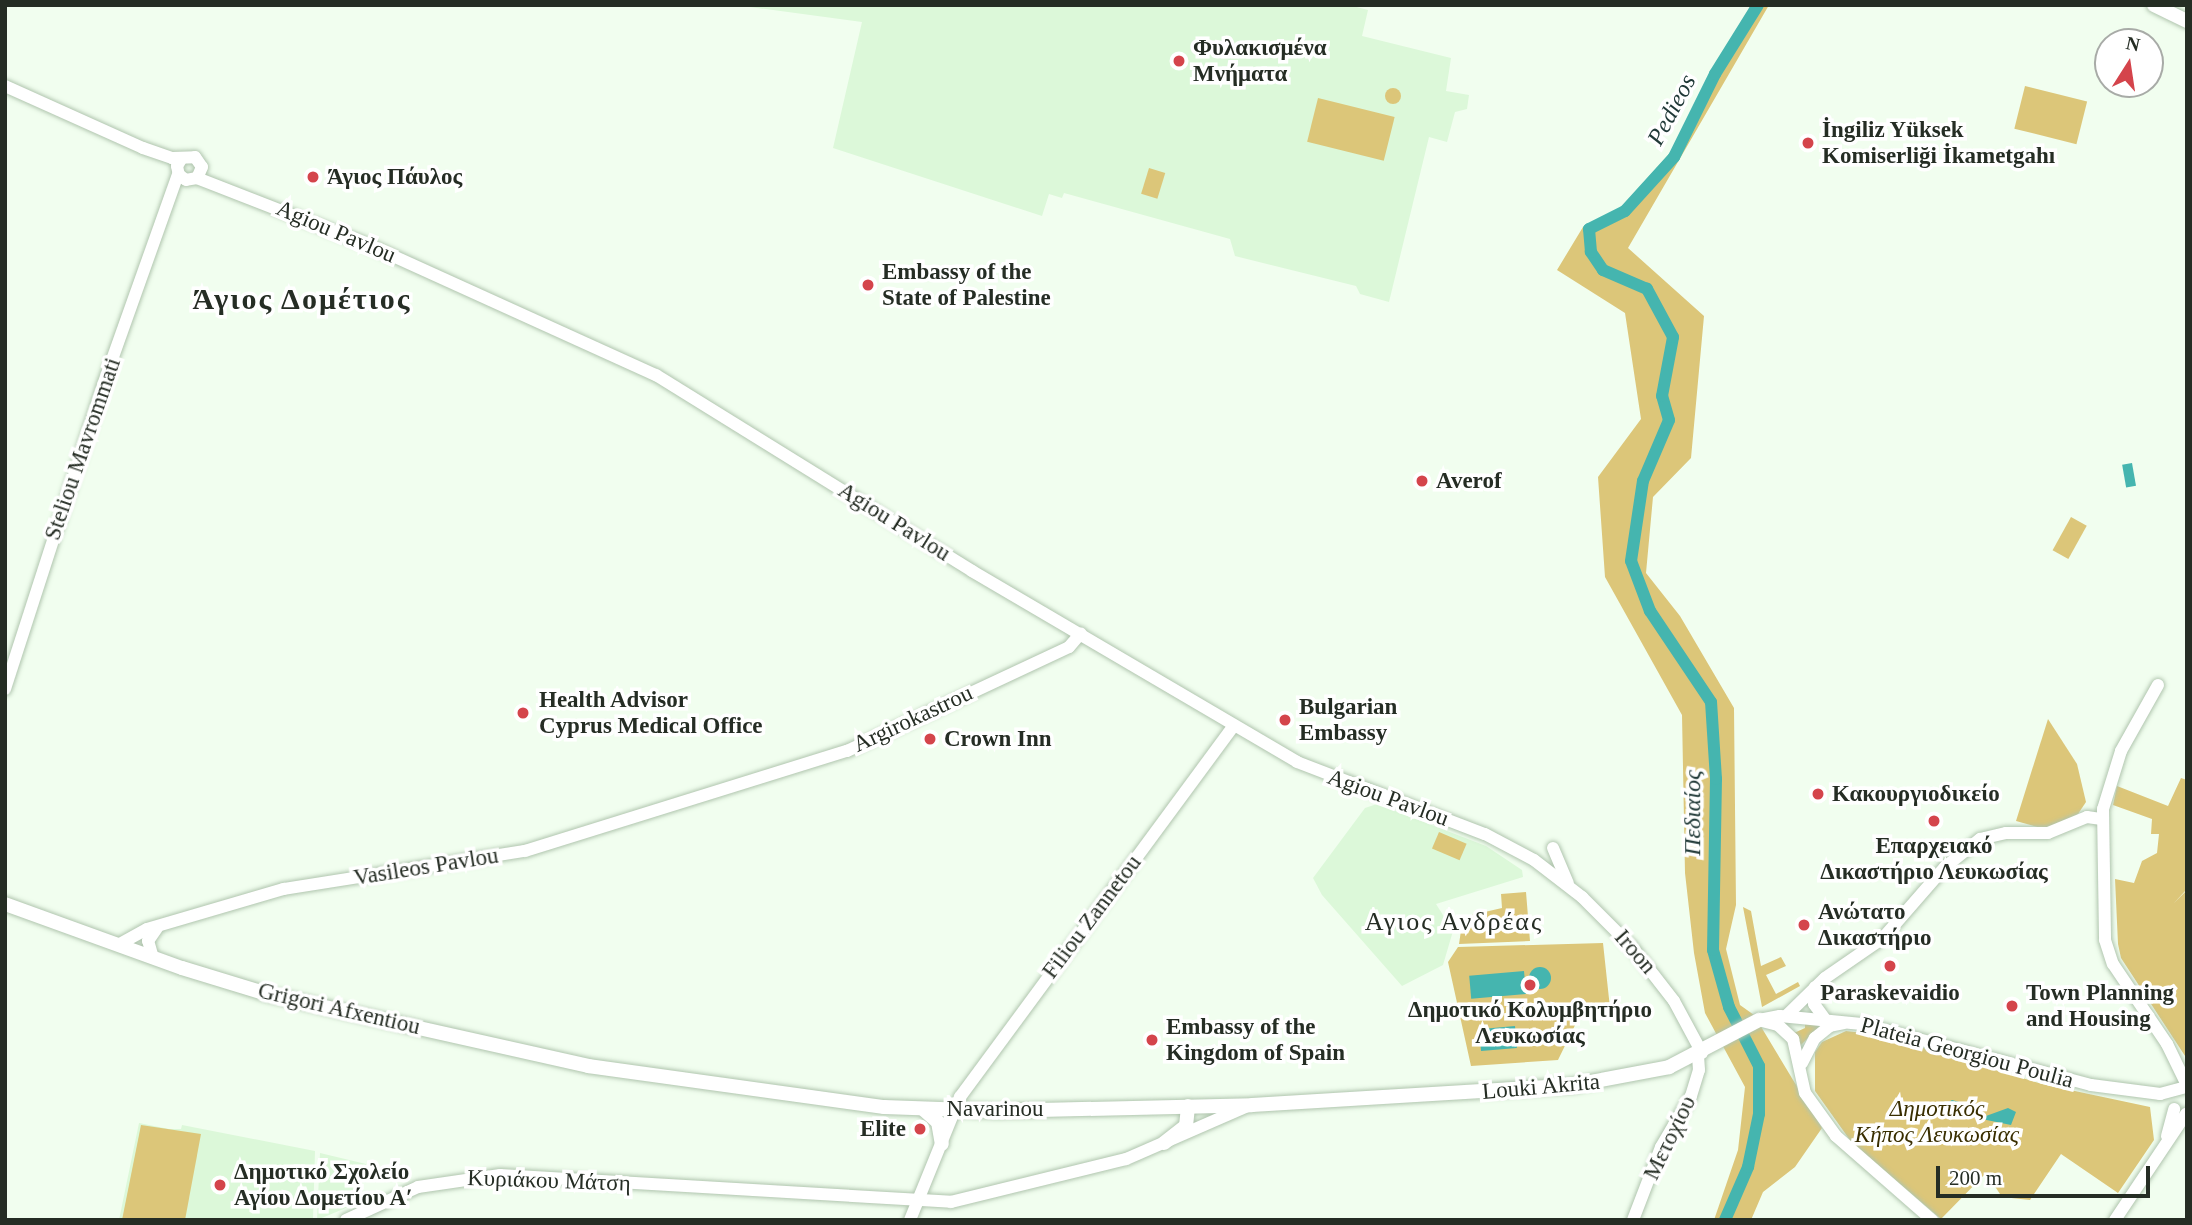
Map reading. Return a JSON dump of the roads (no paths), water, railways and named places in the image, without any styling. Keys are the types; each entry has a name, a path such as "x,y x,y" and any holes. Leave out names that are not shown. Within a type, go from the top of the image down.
{"main road":[{"path":"2154,5 2187,21"},
{"name":"Agiou Pavlou","path":"5,86 143,148 189,174 234,189 371,246 656,375 976,574 1081,633 1234,726 1322,774 1485,834 1547,869"},
{"name":"Agiou Pavlou","path":"143,148 182,158 195,157 189,174"},
{"name":"Steliou Mavrommati","path":"5,689 99,397 168,212 189,174 182,158"},
{"name":"Argirokastrou","path":"694,799 884,737 938,706 1069,647 1081,633"},
{"path":"2115,1220 2164,1147 2182,1112 2183,1087 2180,1069 2107,950 2102,819 2121,751 2158,685"},
{"name":"Filiou Zannetou","path":"910,1220 955,1110 991,1053 1234,726"},
{"name":"Vasileos Pavlou","path":"118,945 157,928 285,889 526,851 694,799"},
{"path":"1786,1016 1815,987 1884,939 1950,861 1980,839 2006,833 2048,832 2087,817 2102,819"},
{"path":"1534,860 1546,858 1553,848 1570,887"},
{"name":"Iroon","path":"1547,869 1623,936 1660,981 1700,1054"},
{"name":"Grigori Afxentiou","path":"5,904 153,958 267,994 525,1053 682,1080"},
{"path":"153,958 148,944 157,928"},
{"path":"1815,987 1814,1004 1824,1018"},
{"name":"Plateia Georgiou Poulia","path":"1758,1021 1786,1016 1851,1022 2065,1080 2160,1094 2183,1087"},
{"path":"1758,1021 1778,1025 1789,1033 1798,1050 1805,1093 1836,1136 1932,1220"},
{"name":"Louki Akrita","path":"1309,1102 1611,1081 1655,1072 1700,1054 1758,1021"},
{"path":"1800,1070 1815,1038 1830,1026 1851,1022"},
{"name":"Μετοχίου","path":"1633,1220 1661,1147 1691,1096 1699,1070 1700,1054"},
{"name":"Navarinou","path":"682,1080 923,1109 1188,1107 1309,1102"},
{"name":"Κυριάκου Μάτση","path":"346,1220 418,1187 474,1176 760,1191 918,1203 951,1202 1079,1173 1164,1143 1252,1105"},
{"path":"1169,1107 1179,1117 1179,1131"},
{"path":"1164,1143 1187,1124 1188,1107"},
{"path":"923,1109 938,1122 942,1144"},
{"path":"930,1175 936,1192 951,1202"}],"water":[{"path":"2132,463 2136,486 2126,487 2122,465"},
{"path":"1540,967 1548,970 1551,978 1548,986 1540,989 1532,986 1529,978 1532,970"},
{"path":"1524,971 1526,994 1471,999 1469,976"},
{"path":"1515,1026 1517,1048 1481,1051 1479,1029"},
{"path":"1952,1100 1959,1102 1956,1109 1969,1116 1947,1118 1938,1109"},
{"path":"2008,1108 2016,1112 2011,1125 1977,1118 1978,1114 1986,1116"}],"waterway":[{"name":"Πεδιαίος","path":"1725,1220 1748,1167 1759,1114 1759,1066 1729,1007 1713,950 1716,779 1711,702 1650,611 1631,561 1643,481 1669,420 1662,396 1673,337 1647,289 1603,270 1591,252 1589,229 1625,211 1674,157 1715,74 1758,5"}],"place":[{"name":"Φυλακισμένα Μνήματα","path":"1179,61"},
{"name":"İngiliz Yüksek Komiserliği İkametgahı","path":"1808,143"},
{"name":"Άγιος Πάυλος","path":"313,177"},
{"name":"Embassy of the State of Palestine","path":"868,285"},
{"name":"Averof","path":"1422,481"},
{"name":"Health Advisor Cyprus Medical Office","path":"523,713"},
{"name":"Bulgarian Embassy","path":"1285,720"},
{"name":"Crown Inn","path":"930,739"},
{"name":"Κακουργιοδικείο","path":"1818,794"},
{"name":"Επαρχειακό Δικαστήριο Λευκωσίας","path":"1934,821"},
{"name":"Ανώτατο Δικαστήριο","path":"1804,925"},
{"name":"Paraskevaidio","path":"1890,966"},
{"name":"Δημοτικό Κολυμβητήριο Λευκωσίας","path":"1530,985"},
{"name":"Town Planning and Housing","path":"2012,1006"},
{"name":"Embassy of the Kingdom of Spain","path":"1152,1040"},
{"name":"Elite","path":"920,1129"},
{"name":"Δημοτικό Σχολείο Αγίου Δομετίου Αʹ","path":"220,1185"}],"district":[{"name":"Άγιος Δομέτιος","path":"302,299"},
{"name":"Αγιος Ανδρέας","path":"1454,922"}],"water label":[{"name":"Pedieos","path":"1672,110"}],"park label":[{"name":"Δημοτικός Κήπος Λευκωσίας","path":"1937,1122"}]}
